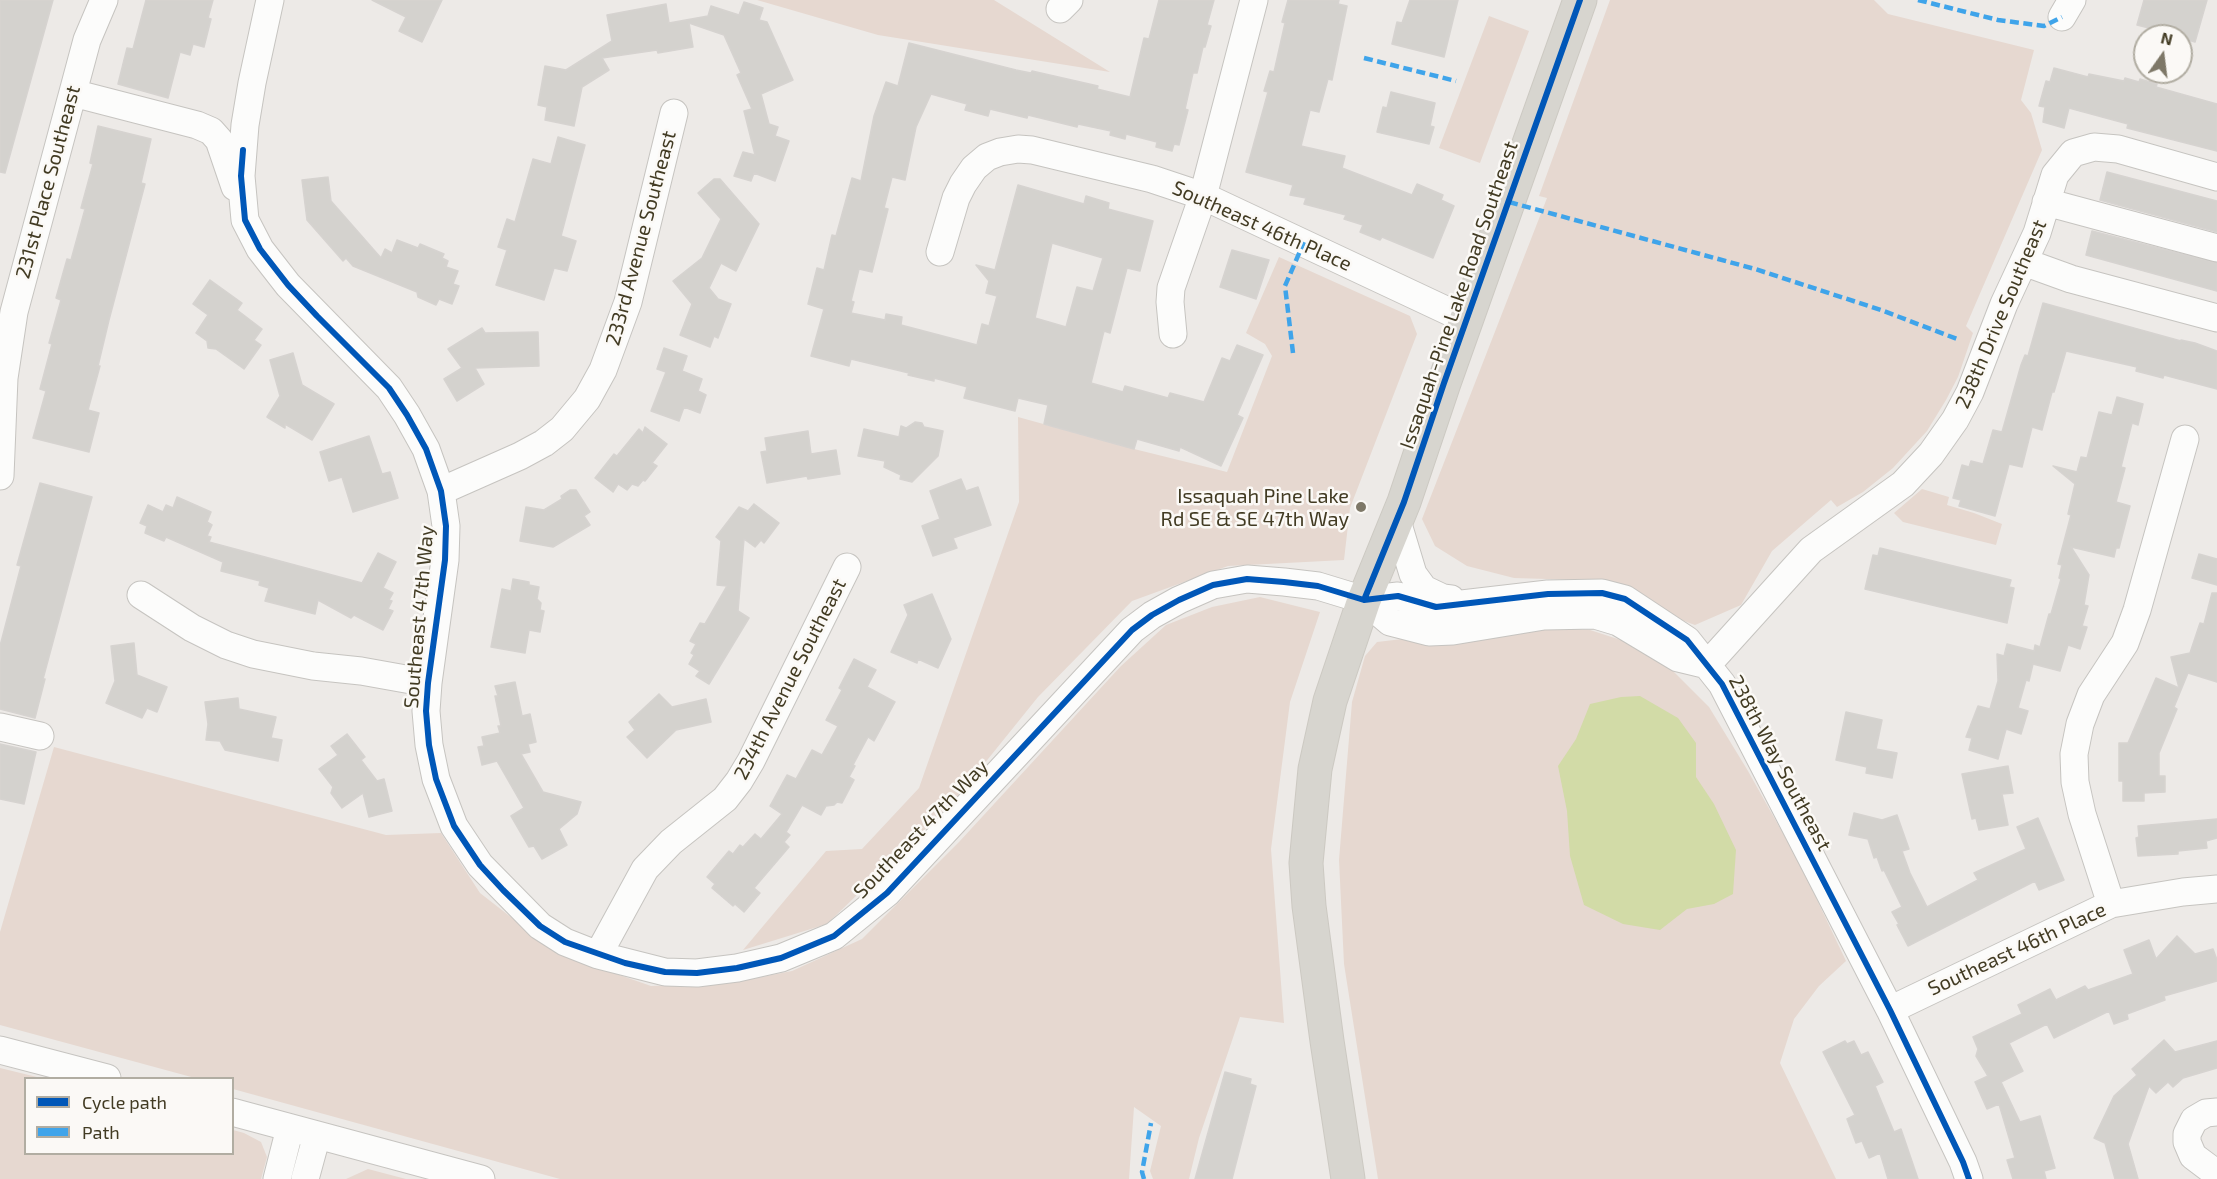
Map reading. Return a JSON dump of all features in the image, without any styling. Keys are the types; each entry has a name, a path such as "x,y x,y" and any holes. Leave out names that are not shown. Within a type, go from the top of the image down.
{"main road":[{"name":"Issaquah-Pine Lake Road Southeast","path":"1348,1179 1326,1041 1309,906 1306,863 1317,758 1330,701 1364,600 1397,521 1580,0"}],"street":[{"name":"231st Place Southeast","path":"0,476 3,378 14,312 87,40 104,0"},
{"name":"Southeast 47th Way","path":"270,0 252,82 243,150 241,176 245,219 260,249 288,285 390,388 426,449 441,490 446,526 445,560 426,711 429,745 436,779 454,826 480,865 540,926 565,942 598,955 665,972 698,973 737,968 781,958 834,936 887,893 1132,630 1152,615 1213,585 1247,579 1318,586 1364,600"},
{"path":"1173,334 1170,302 1172,288 1203,196 1254,0"},
{"path":"73,93 197,125 211,131 219,140 224,151 245,219"},
{"name":"233rd Avenue Southeast","path":"441,490 520,456 544,443 562,429 587,399 603,370 628,302 674,113"},
{"name":"238th Drive Southeast","path":"1707,665 1812,550 1902,484 1931,454 1955,420 1970,392 1988,344 2037,234 2055,175 2073,153 2094,147 2118,149 2217,177"},
{"name":"Southeast 46th Place","path":"940,252 956,198 963,184 980,162 1000,152 1018,149 1032,150 1152,179 1203,196 1467,320"},
{"path":"2046,202 2217,248"},
{"path":"2024,262 2071,279 2217,318"},
{"path":"2111,904 2082,814 2075,782 2074,754 2080,724 2091,695 2125,643 2137,610 2185,439"},
{"name":"238th Way Southeast","path":"1397,521 1413,574 1425,589 1443,598 1482,603"},
{"name":"234th Avenue Southeast","path":"598,955 645,869 671,842 725,799 752,761 847,567"},
{"name":"238th Way Southeast","path":"1364,600 1398,596 1436,607 1548,594 1602,593 1625,599 1687,640 1722,684 1738,714 1890,1010 1969,1179"},
{"path":"141,595 192,628 226,645 253,654 428,684"},
{"name":"238th Way Southeast","path":"1364,600 1390,622 1429,632 1453,631 1544,616 1595,615 1618,621 1678,658 1707,665"},
{"path":"0,727 40,736"},
{"name":"Southeast 46th Place","path":"1890,1010 2111,904 2217,889"},
{"path":"0,1050 103,1077"},
{"path":"234,1113 481,1179"},
{"path":"2205,1116 2187,1134 2189,1150 2199,1161 2217,1174"},
{"path":"277,1179 290,1128"},
{"path":"304,1179 317,1135"}],"shaded area":[{"path":"757,0 994,0 1110,72 878,35"},
{"path":"1610,0 1874,0 1888,14 2034,50 2021,100 2031,113 2042,150 1966,326 1973,333 1958,377 1946,400 1927,431 1893,468 1863,492 1837,507 1831,500 1772,551 1741,605 1695,625 1640,605 1590,582 1514,578 1467,566 1435,546 1422,519 1547,198 1539,196"},
{"path":"1489,16 1529,31 1480,163 1439,148"},
{"path":"1279,257 1410,316 1417,334 1350,508 1344,560 1228,566 1132,601 1038,697 955,800 827,924 743,950 826,851 862,849 919,788 1019,502 1018,417 1227,472 1272,356 1265,344 1246,333"},
{"path":"1922,489 1949,497 1947,505 2002,524 1996,545 1903,522 1894,513"},
{"path":"1260,597 1320,612 1290,702 1271,849 1284,1023 1240,1017 1199,1138 1189,1179 1153,1179 1150,1171 1161,1126 1134,1107 1129,1179 560,1179 234,1089 234,1077 191,1077 0,1025 0,932 54,747 386,835 441,833 480,893 557,953 651,986 731,983 792,971 862,939 959,842 1121,666 1166,625 1212,607"},
{"path":"1513,626 1590,630 1624,641 1661,659 1709,707 1748,771 1799,862 1846,961 1819,986 1794,1019 1780,1063 1836,1179 1378,1179 1344,964 1339,860 1352,702 1365,656 1377,642"},
{"path":"1640,696 1678,718 1696,743 1696,777 1714,804 1736,850 1733,894 1714,904 1687,909 1660,930 1623,924 1584,905 1570,856 1567,811 1558,766 1576,739 1590,704 1621,697"},
{"path":"0,1068 37,1077 24,1077 24,1155 234,1155 234,1130 261,1142 267,1157 261,1179 0,1179"},
{"path":"368,1169 406,1179 346,1179"}],"building":[{"path":"0,0 53,0 5,173 0,172"},
{"path":"146,0 213,0 204,47 193,44 190,55 180,52 168,98 118,84 127,48 133,49"},
{"path":"372,0 442,0 422,42 399,31 406,17"},
{"path":"1159,0 1214,0 1207,25 1211,26 1205,47 1203,47 1197,73 1193,73 1185,109 1188,110 1179,145 1174,144 1172,151 1156,147 1157,142 1126,134 1125,139 1110,135 1111,131 1078,124 1077,127 1028,115 1027,118 990,109 988,116 965,110 967,104 931,94 916,127 905,180 892,177 884,208 888,209 872,272 859,269 851,301 854,302 851,313 885,320 886,314 902,317 901,325 977,345 982,324 989,326 997,296 986,293 989,281 976,265 995,270 1018,185 1084,204 1086,196 1109,203 1108,209 1153,221 1140,271 1127,268 1110,333 1104,331 1091,383 1123,392 1125,386 1168,398 1170,393 1204,402 1222,358 1230,361 1237,345 1263,355 1237,415 1243,418 1221,466 1180,447 1179,451 1137,439 1134,449 1044,424 1048,405 1018,398 1015,411 964,398 967,387 964,386 934,378 934,381 908,375 909,373 851,359 849,366 811,356 824,309 808,304 817,268 824,270 832,235 836,236 852,178 861,181 874,116 886,82 898,86 909,43 1016,70 1031,73 1032,71 1098,86 1097,89 1130,97 1144,38 1149,39","holes":["1052,243 1103,258 1093,291 1077,287 1066,327 1035,318"]},
{"path":"1288,0 1339,0 1338,4 1347,6 1332,80 1328,79 1319,112 1310,110 1301,146 1345,156 1342,168 1412,195 1417,184 1443,195 1441,200 1454,206 1433,258 1382,237 1380,240 1360,232 1363,225 1344,219 1346,215 1304,204 1306,198 1290,195 1293,185 1246,172 1268,92 1264,91 1270,71 1274,72"},
{"path":"1410,0 1458,0 1444,57 1392,44 1397,22 1402,23"},
{"path":"2144,0 2207,0 2195,42 2193,41 2193,24 2137,24"},
{"path":"744,2 763,8 759,20 767,22 793,80 761,94 769,124 778,127 775,136 789,141 775,181 754,173 751,181 734,176 743,152 755,155 744,111 752,109 737,75 741,73 724,35 689,23 693,47 602,58 609,70 582,87 574,126 545,120 547,107 538,105 545,66 566,70 612,41 607,15 666,4 669,23 708,16 711,6 739,15"},
{"path":"2054,68 2088,77 2089,74 2124,81 2125,78 2133,80 2133,84 2157,84 2156,87 2217,104 2217,151 2127,128 2128,124 2069,108 2064,128 2043,122 2045,107 2039,106 2046,81 2050,82"},
{"path":"1391,92 1435,103 1430,126 1434,127 1429,144 1377,132 1383,107 1387,108"},
{"path":"98,126 151,139 141,183 145,184 88,410 99,413 89,452 33,438 46,391 40,389 52,344 49,343 61,300 56,298 67,259 71,260 85,209 81,208 93,164 90,163"},
{"path":"558,137 585,145 561,236 576,241 567,271 554,268 544,300 496,285 507,250 498,247 507,219 515,222 533,159 551,164"},
{"path":"2107,172 2217,201 2217,232 2100,200"},
{"path":"328,177 331,201 381,258 385,249 392,253 397,240 418,248 420,244 444,254 442,258 448,261 446,267 458,271 453,284 459,286 452,304 439,299 436,305 418,297 417,292 353,266 346,258 343,261 307,220 302,180"},
{"path":"714,179 720,179 759,224 736,271 721,263 709,288 718,299 731,304 718,338 714,336 710,347 680,335 692,304 673,281 702,258 721,219 698,193"},
{"path":"2092,231 2217,263 2217,291 2086,255"},
{"path":"1232,250 1269,260 1256,299 1220,287"},
{"path":"210,280 242,303 237,310 262,329 254,340 261,345 244,369 216,349 208,348 207,341 196,333 208,315 193,304"},
{"path":"2043,303 2195,343 2217,351 2217,389 2164,375 2163,378 2136,371 2137,367 2066,351 2042,430 2032,427 2022,467 2009,464 1995,516 1959,506 1961,500 1953,498 1962,465 1969,467 1971,461 1983,464 1993,430 2002,432 2021,365 2025,355 2028,356"},
{"path":"482,328 485,333 538,332 539,366 475,368 484,384 457,401 444,379 462,368 448,349"},
{"path":"664,348 687,356 682,371 702,379 698,391 706,395 700,413 684,407 679,421 651,411 666,372 657,369"},
{"path":"293,353 302,385 334,404 312,440 285,424 285,428 267,417 280,396 270,360"},
{"path":"2117,397 2143,404 2138,425 2132,423 2121,467 2125,468 2116,502 2130,506 2119,548 2116,548 2114,557 2071,547 2089,575 2084,605 2088,606 2082,626 2087,627 2080,649 2068,645 2060,671 2033,664 2018,708 2028,711 2021,734 2006,729 1998,759 1969,750 1972,738 1966,737 1978,706 1990,709 1998,681 1997,654 2004,656 2007,644 2034,651 2035,645 2040,647 2049,614 2051,614 2061,579 2059,578 2062,565 2058,564 2071,515 2068,514 2075,484 2053,466 2077,472 2081,457 2087,458 2099,412 2112,415"},
{"path":"915,422 922,423 924,427 943,431 938,456 912,482 900,479 901,475 884,467 885,461 858,456 864,429 899,437 901,426 906,428"},
{"path":"645,427 667,444 652,463 657,466 638,486 632,484 627,490 618,484 613,492 595,478 614,454 617,456 639,429 643,433"},
{"path":"808,431 811,454 836,450 840,474 808,479 807,476 767,483 761,452 767,451 765,438"},
{"path":"369,436 382,474 390,472 398,498 353,512 342,477 329,481 320,452"},
{"path":"961,479 966,491 978,487 991,525 953,538 957,548 933,556 922,526 940,519 930,491"},
{"path":"40,483 92,497 43,679 45,679 35,718 0,709 0,646 21,566 17,565"},
{"path":"570,490 576,490 590,512 584,516 590,525 553,547 520,541 526,507 544,510 562,499 561,496"},
{"path":"177,497 211,512 207,522 212,525 207,536 211,537 209,542 362,583 378,553 396,562 383,588 393,593 388,609 393,611 383,630 354,615 351,618 318,600 315,614 265,601 269,588 259,585 260,581 221,571 223,562 166,537 164,541 145,533 147,526 140,523 148,505 163,512 166,505 173,508"},
{"path":"754,504 779,523 764,543 761,540 755,547 744,539 738,611 749,618 709,684 696,676 700,671 689,664 696,644 690,641 700,623 705,624 727,586 717,585 721,541 716,537 739,507 748,511"},
{"path":"1880,548 2011,580 2009,587 2014,588 2007,623 1865,589 1873,555 1878,556"},
{"path":"2199,554 2217,559 2217,585 2192,578"},
{"path":"513,579 529,582 529,585 539,587 537,599 541,603 540,610 544,611 540,632 529,630 525,653 491,647 502,589 511,591"},
{"path":"2212,593 2217,593 2217,682 2188,673 2174,707 2177,709 2159,753 2159,776 2165,776 2165,792 2144,793 2144,801 2123,801 2123,781 2119,781 2119,743 2128,743 2156,678 2179,688 2171,657 2190,653 2200,623 2204,624"},
{"path":"932,594 951,639 938,668 918,659 917,663 891,652 908,615 904,605"},
{"path":"134,643 137,675 167,687 157,712 147,708 142,718 106,703 115,681 111,646"},
{"path":"854,659 876,670 867,687 895,702 874,741 868,737 853,765 855,766 849,777 854,780 842,803 837,802 826,806 821,815 802,805 786,832 790,835 784,842 789,847 754,888 760,893 744,912 712,888 715,884 707,877 729,851 733,854 740,845 743,847 755,834 761,839 782,814 770,806 787,775 796,779 812,750 822,755 838,726 826,720 842,690 839,688"},
{"path":"515,682 522,716 530,714 536,742 528,744 530,752 521,754 543,792 581,802 577,814 559,829 567,845 542,859 534,846 529,847 511,816 524,808 497,761 482,765 478,747 484,746 482,737 500,733 498,726 501,726 495,696 498,696 495,686"},
{"path":"659,694 672,707 706,699 711,722 676,730 647,758 627,737 635,730 629,722"},
{"path":"238,698 239,709 276,717 271,738 282,740 278,761 225,750 220,741 206,740 208,724 205,702"},
{"path":"1846,712 1882,720 1876,749 1897,753 1892,778 1866,773 1867,767 1836,760"},
{"path":"347,734 365,757 361,760 377,781 384,779 392,811 369,817 363,793 342,808 331,793 333,787 319,769 338,755 331,746"},
{"path":"0,744 36,752 24,804 0,799"},
{"path":"2008,766 2013,793 2002,794 2008,825 1979,830 1976,818 1972,819 1962,774"},
{"path":"1854,813 1882,820 1897,815 1909,849 1902,851 1927,907 1978,880 1974,873 2026,849 2017,827 2038,818 2064,880 2039,890 2035,881 1908,946 1892,912 1902,907 1877,857 1874,858 1868,839 1849,835"},
{"path":"2217,819 2217,838 2206,841 2207,848 2178,851 2178,854 2138,856 2136,838 2139,837 2138,826"},
{"path":"2177,936 2195,954 2213,949 2217,960 2217,981 2164,996 2165,1000 2127,1014 2128,1019 2114,1024 2109,1011 2054,1038 2047,1024 2009,1043 2023,1071 2001,1082 2020,1122 2040,1116 2055,1168 2044,1171 2046,1179 2013,1179 2007,1160 2015,1158 1999,1104 1987,1109 1975,1082 1988,1076 1976,1056 1978,1049 1973,1037 2022,1014 2018,1005 2050,989 2056,1000 2085,986 2088,990 2133,974 2124,950 2149,940 2156,959"},
{"path":"2164,1040 2175,1052 2217,1041 2217,1068 2183,1078 2173,1087 2168,1082 2156,1093 2149,1086 2128,1144 2138,1179 2115,1179 2105,1143 2094,1138 2114,1096 2137,1075 2132,1069"},
{"path":"1845,1041 1847,1044 1854,1041 1861,1055 1868,1052 1883,1082 1875,1086 1894,1132 1901,1129 1918,1179 1888,1179 1880,1153 1869,1158 1862,1141 1856,1143 1847,1119 1855,1115 1823,1052"},
{"path":"1225,1072 1251,1079 1250,1084 1256,1086 1232,1179 1195,1179"}],"marked path":[{"path":"1918,0 1998,20 2044,26 2062,17"},
{"path":"1364,58 1456,81"},
{"path":"1509,202 1755,269 1881,310 1957,339"},
{"path":"1293,353 1285,286 1304,242"},
{"path":"1144,1179 1142,1172 1151,1123"}],"cycle path":[{"path":"1364,600 1404,502 1580,0"},
{"path":"243,150 241,176 245,220 260,249 288,285 389,388 426,449 441,491 446,526 445,560 426,711 429,745 436,779 454,826 480,865 503,890 540,926 565,942 625,963 665,972 697,973 737,968 781,958 834,936 887,893 1132,630 1152,615 1213,585 1247,579 1284,582 1318,586 1364,600 1398,596 1436,607 1548,594 1602,593 1625,599 1687,640 1722,684 1890,1010 1969,1179"}],"place":[{"name":"Issaquah Pine Lake Rd SE & SE 47th Way","path":"1361,507"}]}
